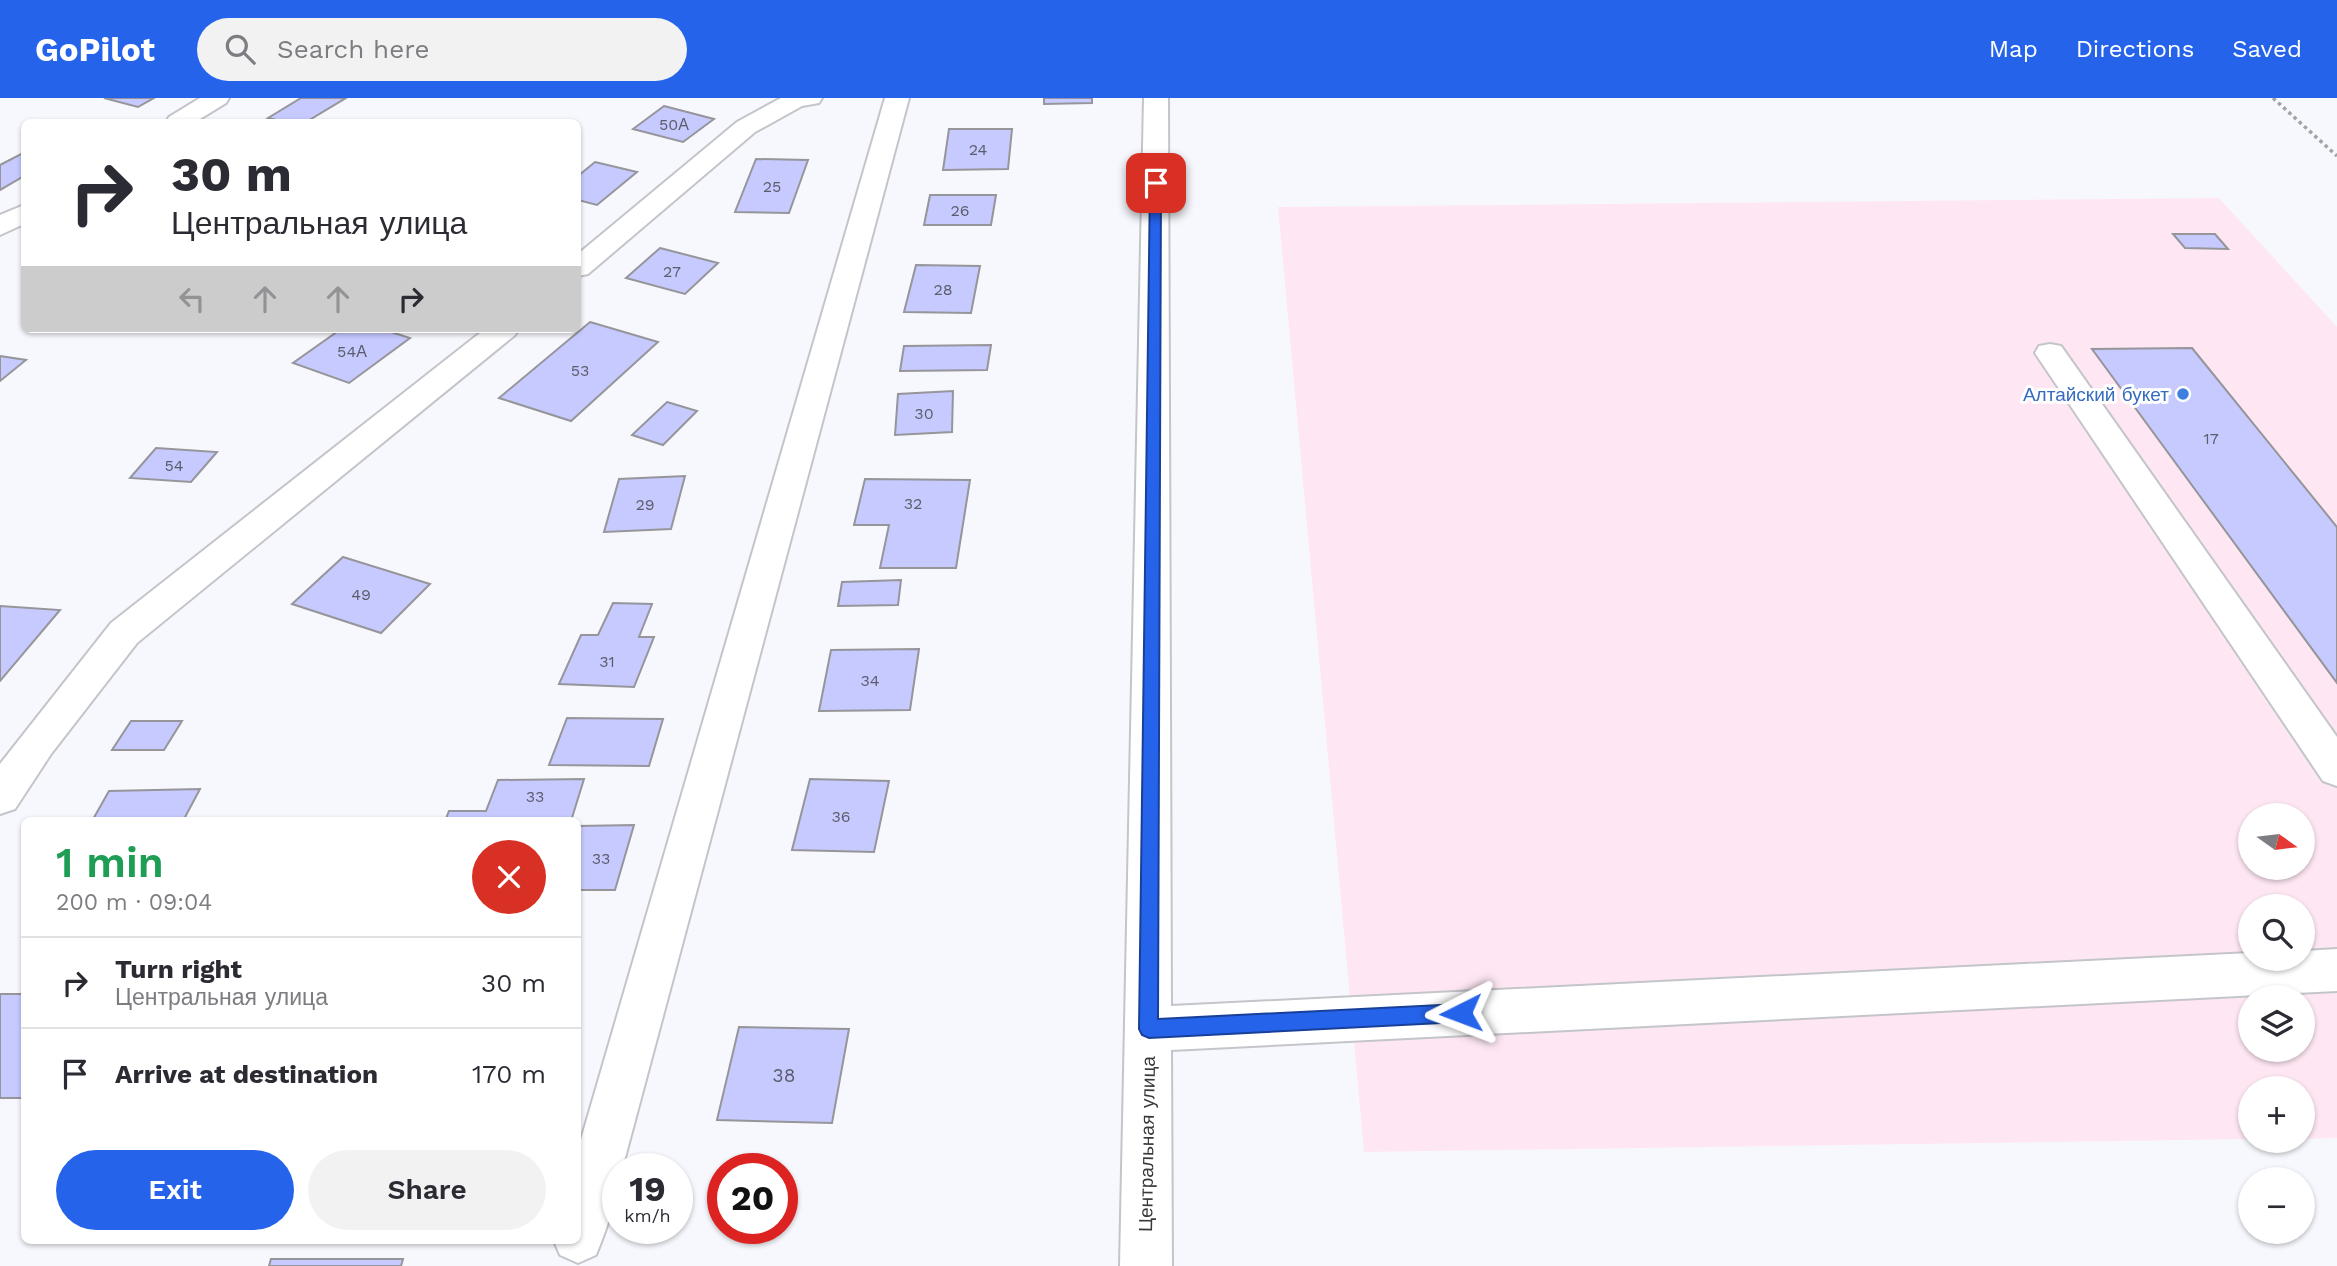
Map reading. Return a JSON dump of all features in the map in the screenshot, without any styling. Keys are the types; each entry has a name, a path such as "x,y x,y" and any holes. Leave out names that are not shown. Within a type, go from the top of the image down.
{"street":[{"path":"183,119 217,98"},
{"path":"581,265 746,127 796,100 810,98"},
{"path":"581,1225 897,98"},
{"name":"Центральная улица","path":"1146,1266 1156,98"},
{"path":"0,227 21,215"},
{"path":"0,797 37,743 124,633 500,333"},
{"path":"2050,353 2337,769"},
{"path":"1149,1029 2337,970"},
{"path":"569,1266 576,1244"}],"path":[{"path":"2273,98 2337,156"}],"shaded area":[{"path":"2219,198 2337,327 2337,1138 2315,1139 2315,1076 2238,1076 2238,1139 1364,1152 1278,207"}],"building":[{"path":"104,98 154,98 138,107"},
{"path":"301,98 346,98 311,119 268,118"},
{"path":"1044,98 1092,98 1092,103 1044,104"},
{"path":"664,106 714,119 683,142 633,129"},
{"path":"949,129 1012,129 1008,169 943,170"},
{"path":"21,154 21,178 0,190 0,165"},
{"path":"756,159 808,160 789,213 735,212"},
{"path":"595,162 637,172 597,205 581,201 581,174"},
{"path":"930,195 996,195 991,225 924,225"},
{"path":"2173,234 2215,234 2228,249 2185,248"},
{"path":"660,248 718,263 685,294 626,278"},
{"path":"916,265 980,266 971,313 904,312"},
{"path":"590,322 658,342 571,421 499,398 577,333 581,333 581,330"},
{"path":"335,333 394,333 410,338 349,383 293,363"},
{"path":"991,345 987,370 900,371 904,346"},
{"path":"2192,348 2337,527 2337,683 2092,349"},
{"path":"0,356 26,360 0,381"},
{"path":"953,391 952,432 895,435 898,394"},
{"path":"667,402 697,411 663,445 632,435"},
{"path":"156,448 217,452 191,482 130,478"},
{"path":"685,476 671,529 604,532 619,479"},
{"path":"865,479 970,480 956,568 880,568 889,525 854,525"},
{"path":"343,557 430,584 381,633 292,604"},
{"path":"901,580 898,605 838,606 842,582"},
{"path":"613,603 652,604 639,637 654,637 634,687 559,684 581,635 598,635"},
{"path":"0,606 60,610 0,681"},
{"path":"919,649 910,710 819,711 831,650"},
{"path":"567,718 663,719 649,766 549,765"},
{"path":"131,721 182,721 164,750 112,750"},
{"path":"584,779 572,817 447,817 449,811 486,811 498,780"},
{"path":"810,779 889,781 874,852 792,850"},
{"path":"200,789 185,817 94,817 109,791"},
{"path":"634,825 615,890 581,890 581,826"},
{"path":"0,994 21,994 21,1098 0,1098"},
{"path":"739,1027 849,1029 832,1123 717,1120"},
{"path":"271,1259 403,1259 401,1266 269,1266"}],"place":[{"name":"Алтайский букет","path":"2183,394"}],"route":[{"path":"1156,183 1149,1029 1461,1013"}]}
